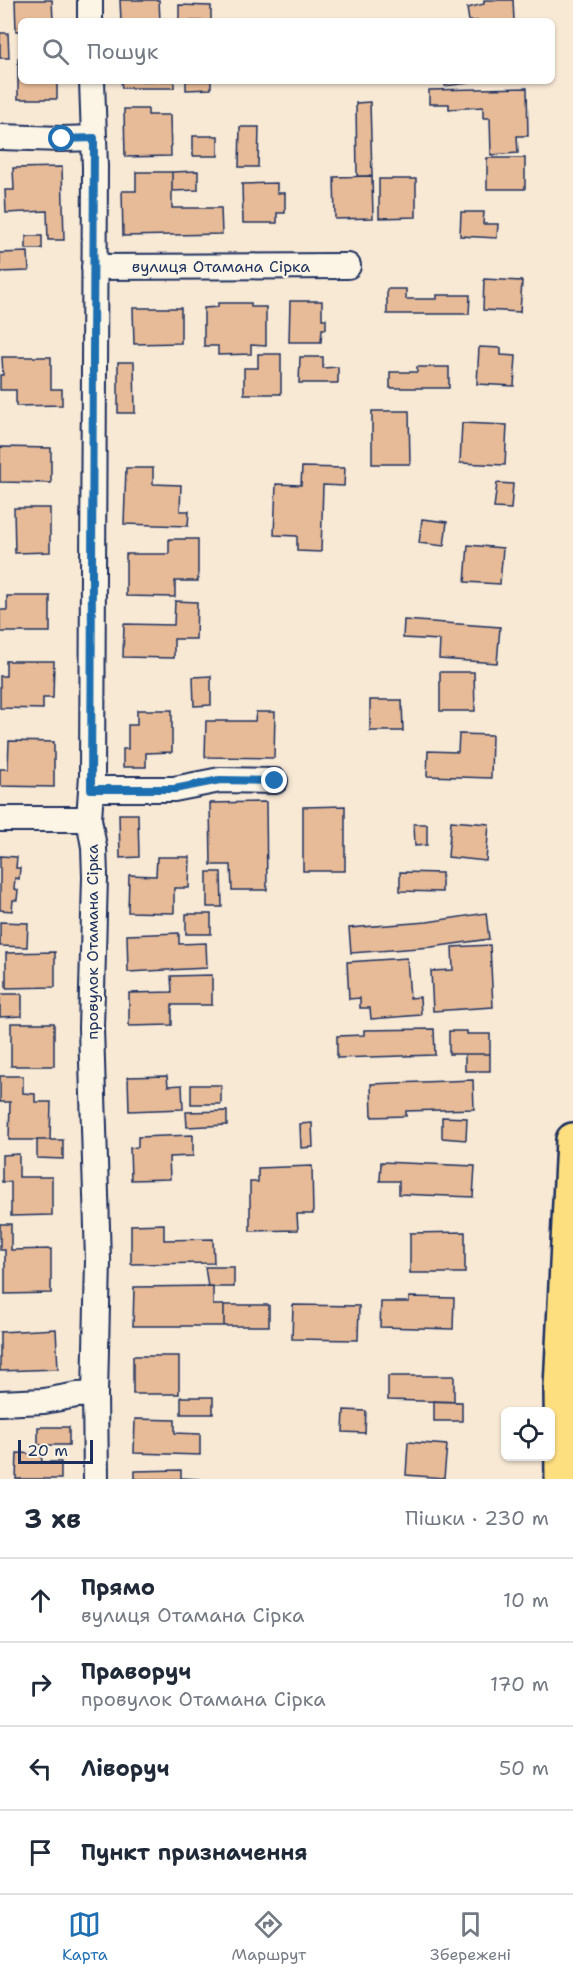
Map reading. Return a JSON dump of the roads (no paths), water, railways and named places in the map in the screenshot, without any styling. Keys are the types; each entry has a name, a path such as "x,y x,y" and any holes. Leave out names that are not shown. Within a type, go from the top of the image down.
{"main road":[{"path":"562,1479 561,1388 573,1140"},
{"path":"555,1414 561,1388"},
{"path":"541,1479 545,1461"}],"street":[{"path":"90,0 90,18"},
{"name":"провулок Отамана Сірка","path":"92,84 94,267 89,819 94,847 95,878 91,1028 98,1261 96,1479"},
{"path":"0,137 94,138"},
{"name":"вулиця Отамана Сірка","path":"94,267 348,266"},
{"path":"91,789 174,789 220,780 275,781"},
{"path":"0,819 89,819"},
{"path":"0,1403 44,1401 95,1394"}]}
